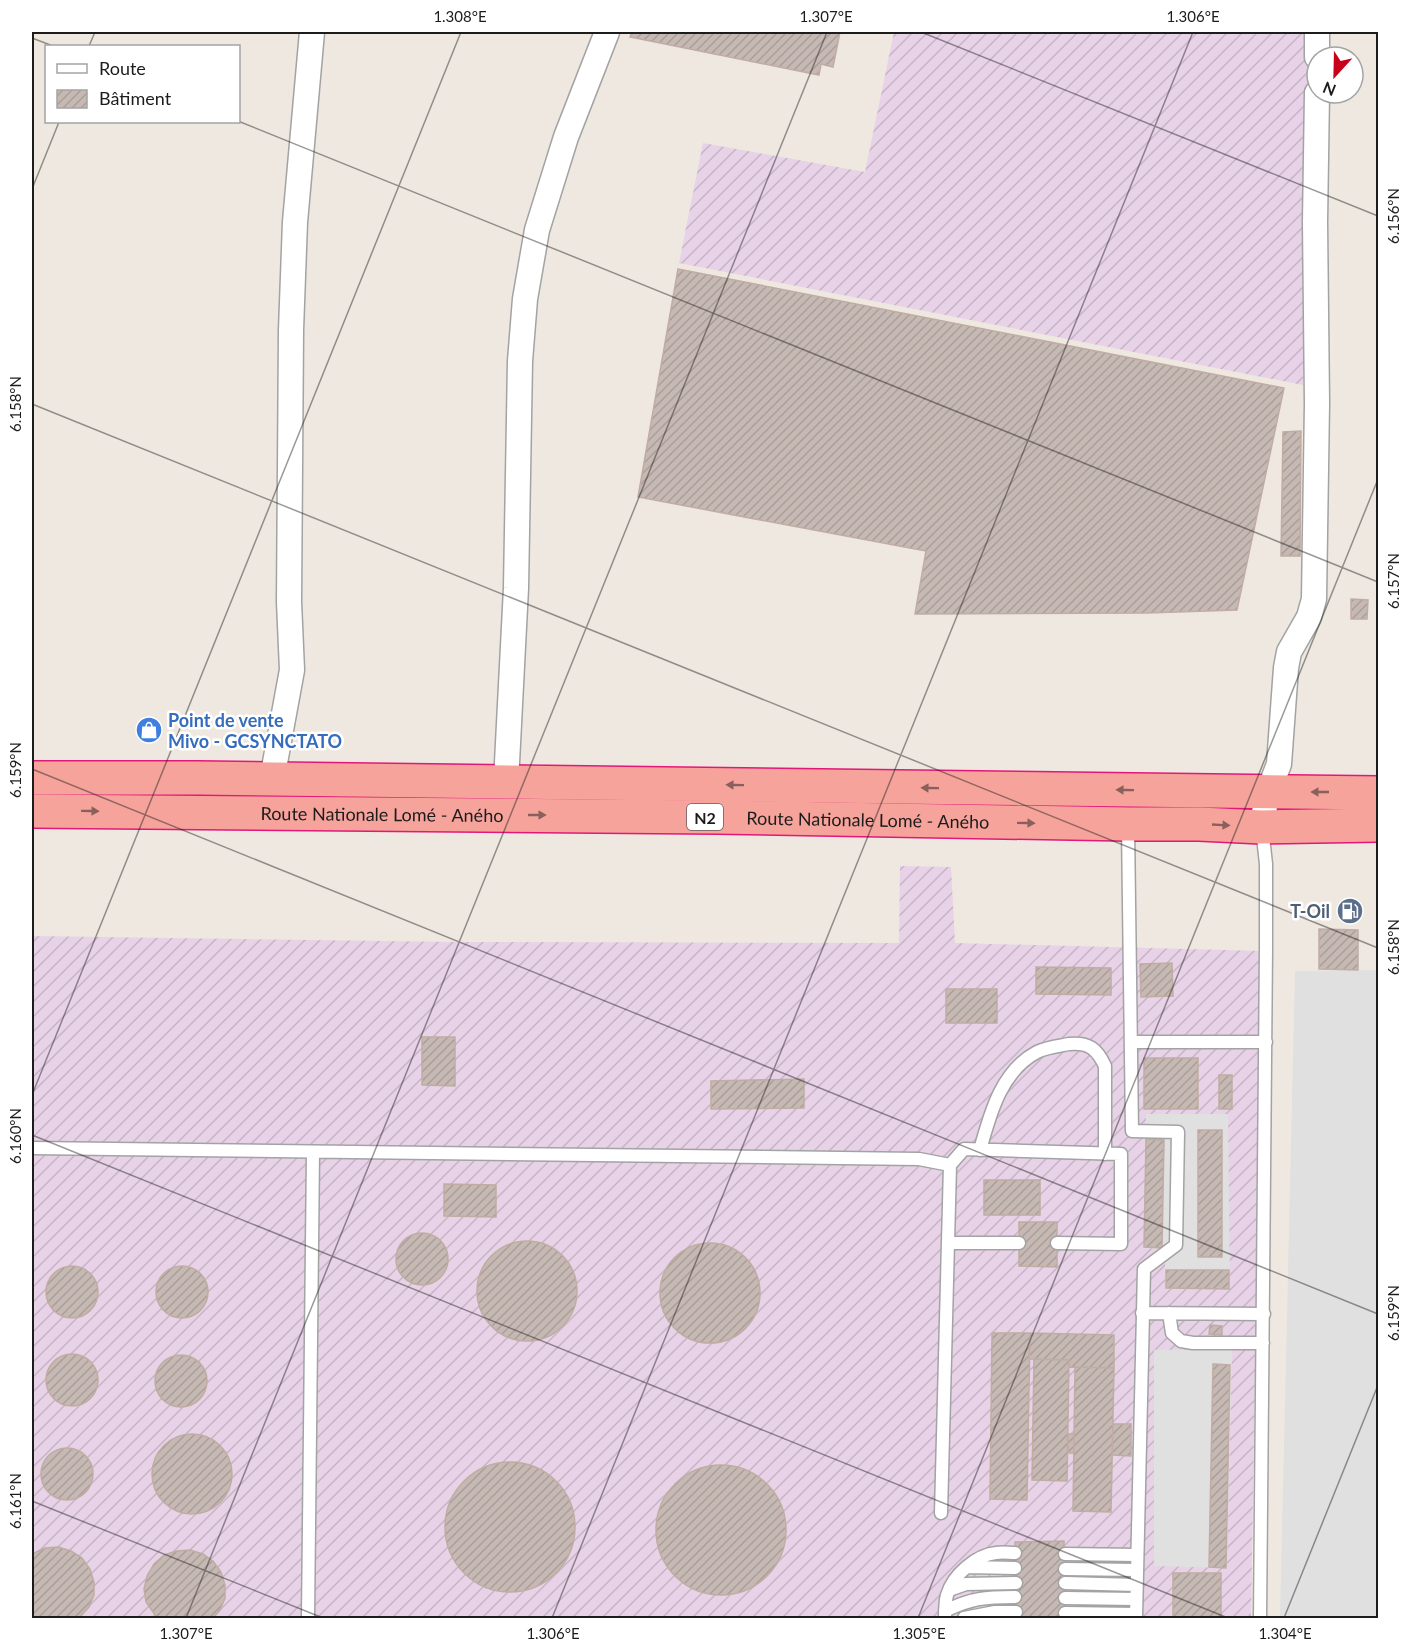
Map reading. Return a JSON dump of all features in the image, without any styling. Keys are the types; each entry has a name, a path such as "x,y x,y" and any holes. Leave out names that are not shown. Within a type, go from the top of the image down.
{"highway":[{"name":"Route Nationale Lomé - Aného","path":"32,778 1378,793"},
{"name":"Route Nationale Lomé - Aného","path":"32,811 716,817 1199,824 1262,827 1378,825"}],"street":[{"path":"272,779 292,670 289,602 291,330 295,222 312,32"},
{"path":"506,782 516,588 520,361 525,299 537,230 566,137 607,32"},
{"path":"1262,827 1267,792 1279,764 1289,652 1309,617 1314,599 1317,105"}],"lane":[{"path":"1065,1613 1136,1616 1144,1269 1176,1245 1178,1132 1132,1131 1128,824"},
{"path":"1260,1618 1266,1042 1266,864 1262,827"},
{"path":"1132,1042 1266,1042"},
{"path":"980,1150 999,1092 1013,1071 1039,1051 1077,1043 1090,1046 1099,1054 1105,1066 1105,1154"},
{"path":"32,1148 919,1159 950,1165"},
{"path":"941,1513 950,1165 964,1149 1121,1154 1121,1244 1057,1243"},
{"path":"308,1618 313,1152"},
{"path":"948,1243 1020,1243"},
{"path":"1142,1313 1264,1314"},
{"path":"1169,1314 1172,1333 1181,1341 1263,1343"},
{"path":"945,1615 951,1584 966,1567 995,1553 1015,1553"},
{"path":"1065,1554 1137,1555"},
{"path":"966,1567 1015,1568"},
{"path":"1065,1569 1136,1570"},
{"path":"949,1590 966,1584 1016,1583"},
{"path":"1065,1583 1136,1585"},
{"path":"945,1615 966,1601 1016,1597"},
{"path":"1065,1598 1136,1599"},
{"path":"964,1618 994,1612 1016,1612"}],"shaded area":[{"path":"894,32 1308,32 1308,45 1305,45 1305,105 1309,105 1303,385 679,263 703,143 865,172"},
{"path":"900,866 951,867 955,943 1262,951 1251,1618 32,1618 32,936 456,942 899,943"},
{"path":"1378,970 1378,1618 1280,1618 1295,971"},
{"path":"1146,1114 1228,1114 1230,1289 1165,1289 1165,1249 1144,1248"},
{"path":"1232,1349 1227,1568 1154,1566 1154,1350"}],"building":[{"path":"632,32 840,32 833,67 821,64 819,75 630,37"},
{"path":"678,269 1284,388 1237,610 1147,613 915,614 926,551 638,497"},
{"path":"1301,431 1300,556 1281,556 1283,432"},
{"path":"1351,599 1368,600 1367,619 1351,619"},
{"path":"1319,929 1358,930 1358,970 1319,969"},
{"path":"1172,963 1173,996 1141,997 1140,964"},
{"path":"1036,967 1111,968 1111,995 1036,994"},
{"path":"946,989 997,989 997,1023 946,1023"},
{"path":"422,1037 455,1037 455,1086 422,1085"},
{"path":"1144,1058 1198,1058 1198,1109 1144,1109"},
{"path":"1219,1075 1232,1075 1232,1109 1219,1109"},
{"path":"804,1079 804,1108 711,1109 711,1081"},
{"path":"1198,1130 1222,1130 1222,1257 1198,1257"},
{"path":"1146,1139 1164,1140 1162,1248 1144,1247"},
{"path":"984,1180 1040,1180 1040,1215 984,1215"},
{"path":"444,1184 496,1185 496,1217 444,1216"},
{"path":"1019,1222 1057,1222 1057,1267 1019,1266"},
{"path":"417,1233 427,1233 441,1240 448,1259 441,1278 427,1285 417,1285 407,1281 400,1274 396,1264 396,1254 400,1244 407,1237"},
{"path":"527,1241 555,1249 569,1263 577,1291 569,1319 555,1333 527,1341 499,1333 485,1319 477,1291 485,1263 499,1249"},
{"path":"710,1243 738,1251 752,1265 760,1293 752,1321 738,1335 710,1343 682,1335 668,1321 660,1293 668,1265 682,1251"},
{"path":"67,1266 77,1266 91,1273 98,1292 91,1311 77,1318 67,1318 57,1314 50,1307 46,1297 46,1287 50,1277 57,1270"},
{"path":"177,1266 187,1266 201,1273 208,1292 201,1311 187,1318 177,1318 167,1314 160,1307 156,1297 156,1287 160,1277 167,1270"},
{"path":"1166,1270 1229,1270 1229,1289 1166,1288"},
{"path":"1210,1325 1222,1326 1222,1335 1209,1334"},
{"path":"992,1333 1030,1333 1027,1500 990,1499"},
{"path":"1030,1333 1114,1335 1114,1368 1069,1367 1069,1360 1029,1359"},
{"path":"67,1354 77,1354 91,1361 98,1380 91,1399 77,1406 67,1406 57,1402 50,1395 46,1385 46,1375 50,1365 57,1358"},
{"path":"176,1355 186,1355 200,1362 207,1381 200,1400 186,1407 176,1407 166,1403 159,1396 155,1386 155,1376 159,1366 166,1359"},
{"path":"1034,1359 1069,1360 1067,1481 1032,1480"},
{"path":"1213,1364 1230,1365 1226,1568 1209,1567"},
{"path":"1075,1367 1114,1368 1111,1512 1073,1511"},
{"path":"1113,1424 1131,1424 1131,1456 1112,1455"},
{"path":"192,1434 207,1437 220,1446 229,1459 232,1474 229,1489 220,1502 207,1511 192,1514 177,1511 164,1502 155,1489 152,1474 155,1459 164,1446 177,1437"},
{"path":"1068,1434 1074,1434 1074,1453 1068,1453"},
{"path":"62,1448 72,1448 86,1455 93,1474 86,1493 72,1500 62,1500 52,1496 45,1489 41,1479 41,1469 45,1459 52,1452"},
{"path":"510,1462 535,1467 556,1481 570,1502 575,1527 570,1552 556,1573 535,1587 510,1592 485,1587 464,1573 450,1552 445,1527 450,1502 464,1481 485,1467"},
{"path":"721,1465 746,1470 767,1484 781,1505 786,1530 781,1555 767,1576 746,1590 721,1595 696,1590 675,1576 661,1555 656,1530 661,1505 675,1484 696,1470"},
{"path":"1064,1541 1065,1618 1016,1618 1015,1542"},
{"path":"58,1547 82,1558 90,1569 94,1582 94,1595 89,1607 79,1618 32,1618 32,1554 45,1548"},
{"path":"190,1550 203,1554 213,1561 221,1572 225,1585 225,1598 220,1610 213,1618 157,1618 146,1602 144,1589 147,1576 154,1564 164,1555"},
{"path":"1173,1573 1221,1573 1221,1618 1173,1618"}],"place":[{"name":"Point de vente Mivo - GCSYNCTATO","path":"149,730"},
{"name":"T-Oil","path":"1350,911"}]}
